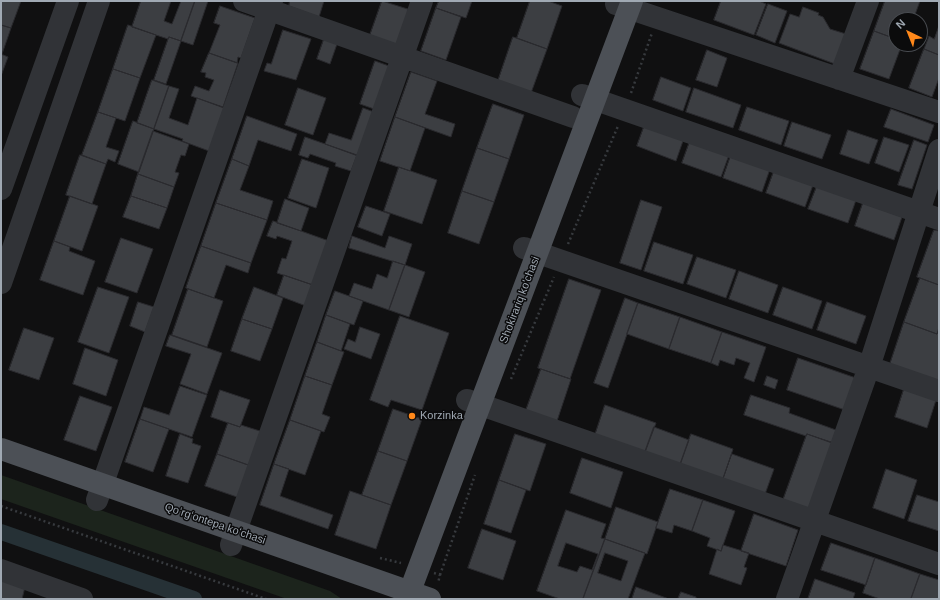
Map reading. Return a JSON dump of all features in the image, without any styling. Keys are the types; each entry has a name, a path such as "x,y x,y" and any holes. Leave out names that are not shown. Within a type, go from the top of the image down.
{"main road":[{"name":"Shokirariq ko'chasi","path":"403,596 474,402 624,4"},
{"name":"Shokirariq ko'chasi","path":"531,250 573,117 589,97"},
{"name":"Shokirariq ko'chasi","path":"403,596 406,564 474,402"},
{"name":"Qoʻrgʻontepa koʻchasi","path":"1,449 100,492"},
{"name":"Qoʻrgʻontepa koʻchasi","path":"1,465 100,492 403,596"}],"street":[{"path":"1,189 68,1"},
{"path":"1,284 99,1"},
{"path":"244,1 271,6 402,56 573,117"},
{"path":"233,538 422,1"},
{"path":"839,79 868,1"},
{"path":"624,4 657,18 939,112"},
{"path":"100,492 271,6"},
{"path":"589,97 939,219"},
{"path":"787,599 869,367 939,150"},
{"path":"531,250 939,391"},
{"path":"474,402 939,564"},
{"path":"1,570 49,594 82,599"}],"path":[{"path":"510,382 625,110 657,18"},
{"path":"440,575 477,470"},
{"path":"1,506 266,599"},
{"path":"380,558 406,564"}],"shaded area":[{"path":"1,475 330,591 342,599 287,599 1,499"}],"building":[{"path":"1,1 21,1 11,28 1,25"},
{"path":"141,1 171,1 164,21 172,24 181,1 195,1 181,41 169,37 168,39 132,27"},
{"path":"195,1 208,1 193,45 181,41"},
{"path":"290,1 324,1 319,17 289,6"},
{"path":"382,1 411,10 397,48 369,38"},
{"path":"439,1 472,1 466,18 436,8"},
{"path":"530,1 548,1 562,6 547,49 517,38"},
{"path":"721,1 759,1 766,4 754,35 714,20"},
{"path":"885,1 920,1 916,12 888,12 888,36 874,31"},
{"path":"768,4 787,11 775,43 756,35"},
{"path":"220,6 255,18 241,58 238,57 237,63 209,53 220,25 214,23"},
{"path":"803,7 819,13 818,15 823,17 830,29 846,34 835,64 779,43 790,14 799,17"},
{"path":"436,8 461,17 446,60 421,51"},
{"path":"1,25 11,28 2,54 1,54"},
{"path":"128,25 156,35 140,78 113,69"},
{"path":"939,26 939,55 928,51 929,36 934,39"},
{"path":"283,30 311,39 296,80 264,71 267,63 271,64"},
{"path":"874,31 888,36 888,52 899,52 889,79 860,69"},
{"path":"169,37 181,41 166,84 154,80"},
{"path":"513,37 547,49 531,93 498,81"},
{"path":"324,39 337,44 330,64 317,59"},
{"path":"707,50 727,58 717,87 696,80"},
{"path":"928,51 939,55 939,78 932,97 909,88 923,52 928,52"},
{"path":"209,53 238,63 223,107 191,96 195,86 209,91 214,80 205,77 206,73 201,72"},
{"path":"1,54 8,57 1,76"},
{"path":"375,61 389,66 374,109 360,104"},
{"path":"113,69 140,78 125,121 98,112"},
{"path":"411,72 437,81 425,114 455,124 451,137 395,117"},
{"path":"661,77 691,88 683,111 653,100"},
{"path":"152,80 169,86 154,129 137,123"},
{"path":"169,86 179,89 169,118 188,125 197,98 224,108 209,151 182,141 183,139 154,129"},
{"path":"298,88 326,98 313,135 285,125"},
{"path":"694,88 741,105 733,128 686,112"},
{"path":"493,104 524,115 509,159 477,148"},
{"path":"747,107 789,121 781,145 739,130"},
{"path":"363,108 374,112 358,156 325,144 329,133 351,140"},
{"path":"891,109 934,125 928,142 884,127"},
{"path":"98,112 116,118 106,147 119,151 115,162 108,159 106,164 82,155"},
{"path":"247,116 297,134 291,151 258,140 249,166 232,159"},
{"path":"395,117 425,128 410,171 380,161"},
{"path":"133,121 154,129 139,172 118,164"},
{"path":"792,122 831,135 822,159 784,146"},
{"path":"645,124 684,138 676,161 637,146"},
{"path":"848,130 878,140 869,164 840,154"},
{"path":"153,131 189,144 185,156 181,155 175,172 179,173 174,187 138,174"},
{"path":"305,137 357,155 351,171 335,166 336,163 310,154 308,158 299,155"},
{"path":"884,137 909,145 899,172 875,163"},
{"path":"914,140 927,145 912,189 898,185"},
{"path":"690,141 729,155 721,177 682,163"},
{"path":"477,148 509,159 494,202 462,191"},
{"path":"80,155 106,164 92,204 66,195"},
{"path":"731,155 770,169 762,192 723,178"},
{"path":"232,159 249,166 240,190 273,201 267,220 216,203"},
{"path":"302,159 329,168 316,208 288,198"},
{"path":"399,167 437,180 422,224 384,211"},
{"path":"774,171 813,185 805,207 766,193"},
{"path":"138,174 174,187 167,208 131,196"},
{"path":"817,186 856,200 848,223 808,209"},
{"path":"462,191 494,202 479,244 448,233"},
{"path":"70,196 98,206 82,251 54,241"},
{"path":"131,196 167,208 159,229 123,217"},
{"path":"285,199 309,208 301,231 277,223"},
{"path":"641,200 662,207 641,270 620,263"},
{"path":"216,203 267,220 251,263 201,246"},
{"path":"863,203 902,217 894,240 855,226"},
{"path":"366,206 390,214 382,236 358,227"},
{"path":"273,221 329,241 313,285 277,273 282,258 286,259 292,241 277,236 276,239 267,236"},
{"path":"934,230 939,231 939,285 917,277"},
{"path":"352,236 385,248 389,236 412,244 405,265 349,248"},
{"path":"121,238 153,249 137,293 105,282"},
{"path":"54,241 70,247 69,251 95,261 83,295 40,280"},
{"path":"654,242 693,255 683,284 644,271"},
{"path":"201,246 251,263 248,273 226,265 214,298 186,288"},
{"path":"697,257 736,270 726,298 687,284"},
{"path":"393,261 405,265 389,310 349,296 354,283 372,289 377,274 387,278"},
{"path":"405,265 425,272 409,317 389,310"},
{"path":"739,271 778,285 768,313 729,299"},
{"path":"284,275 313,285 306,306 277,295"},
{"path":"920,278 939,285 939,327 937,334 904,322"},
{"path":"569,279 601,290 570,379 538,368"},
{"path":"98,287 129,297 109,353 78,342"},
{"path":"254,287 283,298 272,329 242,319"},
{"path":"783,287 822,301 812,329 773,315"},
{"path":"188,289 223,301 207,347 172,335"},
{"path":"335,291 363,301 354,325 326,315"},
{"path":"625,298 638,303 608,388 594,383"},
{"path":"138,302 154,307 145,332 130,326"},
{"path":"827,302 866,316 856,344 817,330"},
{"path":"638,303 680,317 669,349 627,334"},
{"path":"326,315 350,324 341,351 317,342"},
{"path":"400,316 449,333 422,410 391,400 388,407 370,400"},
{"path":"680,317 722,332 711,363 669,349"},
{"path":"242,319 272,329 260,361 231,351"},
{"path":"904,322 937,334 939,332 939,382 890,364"},
{"path":"360,327 380,334 371,359 344,349 348,339 355,342"},
{"path":"24,328 54,338 39,380 9,370"},
{"path":"722,332 766,347 754,382 744,378 750,363 736,358 734,365 720,360 718,366 711,363"},
{"path":"170,335 222,353 207,394 180,384 191,354 166,346"},
{"path":"317,342 344,352 332,385 305,376"},
{"path":"85,348 118,360 106,396 73,384"},
{"path":"798,358 856,378 845,410 787,390"},
{"path":"541,369 571,379 556,424 525,413"},
{"path":"305,376 332,385 322,414 330,417 324,432 290,420"},
{"path":"767,376 778,380 775,389 764,385"},
{"path":"180,386 207,395 192,437 140,419 144,407 169,415"},
{"path":"904,389 936,400 927,428 895,417"},
{"path":"220,390 250,400 240,427 211,417"},
{"path":"751,395 790,408 789,413 836,430 832,443 807,434 806,436 744,415"},
{"path":"80,396 112,407 96,451 64,440"},
{"path":"605,405 656,423 644,455 594,438"},
{"path":"393,409 422,419 407,461 378,451"},
{"path":"140,419 169,429 153,472 125,462"},
{"path":"290,420 321,431 305,475 274,464"},
{"path":"228,423 240,427 241,425 263,432 251,466 217,454"},
{"path":"654,427 689,440 679,468 644,455"},
{"path":"180,434 193,439 192,443 201,446 188,483 166,476"},
{"path":"515,434 546,444 530,491 499,480"},
{"path":"691,434 733,449 722,482 679,468"},
{"path":"807,434 834,443 810,512 782,503"},
{"path":"378,451 407,461 391,505 362,495"},
{"path":"217,454 251,466 240,498 205,486"},
{"path":"732,454 774,469 764,497 722,482"},
{"path":"582,458 623,472 611,508 570,493"},
{"path":"274,464 289,469 280,496 333,515 328,529 260,505"},
{"path":"886,469 917,480 904,519 873,508"},
{"path":"499,480 526,490 511,533 484,524"},
{"path":"670,489 703,500 692,531 674,525 672,533 656,528"},
{"path":"350,491 391,505 376,549 335,535"},
{"path":"917,495 939,502 939,531 908,521"},
{"path":"703,500 735,511 721,551 707,546 710,538 692,531"},
{"path":"616,507 658,522 647,554 605,539"},
{"path":"566,510 606,524 601,538 605,539 583,599 560,599 537,591","holes":["566,543 598,554 592,570 580,566 577,572 558,566"]},
{"path":"754,514 798,530 786,566 741,551"},
{"path":"482,529 516,541 503,580 468,568"},
{"path":"605,539 645,553 628,599 583,599","holes":["605,553 628,561 621,581 598,573"]},
{"path":"831,543 875,558 866,585 821,570"},
{"path":"723,545 749,553 744,567 747,568 741,585 709,574 717,549 721,551"},
{"path":"875,558 920,574 911,599 880,599 863,593"},
{"path":"920,574 939,580 939,599 911,599"},
{"path":"815,579 855,593 853,599 808,599"},
{"path":"1,580 25,587 22,599 1,599"},
{"path":"636,587 669,599 632,599"},
{"path":"681,592 696,597 696,599 678,599"}],"waterway":[{"path":"1,532 194,599"}],"place":[{"name":"Korzinka","path":"412,416"}]}
